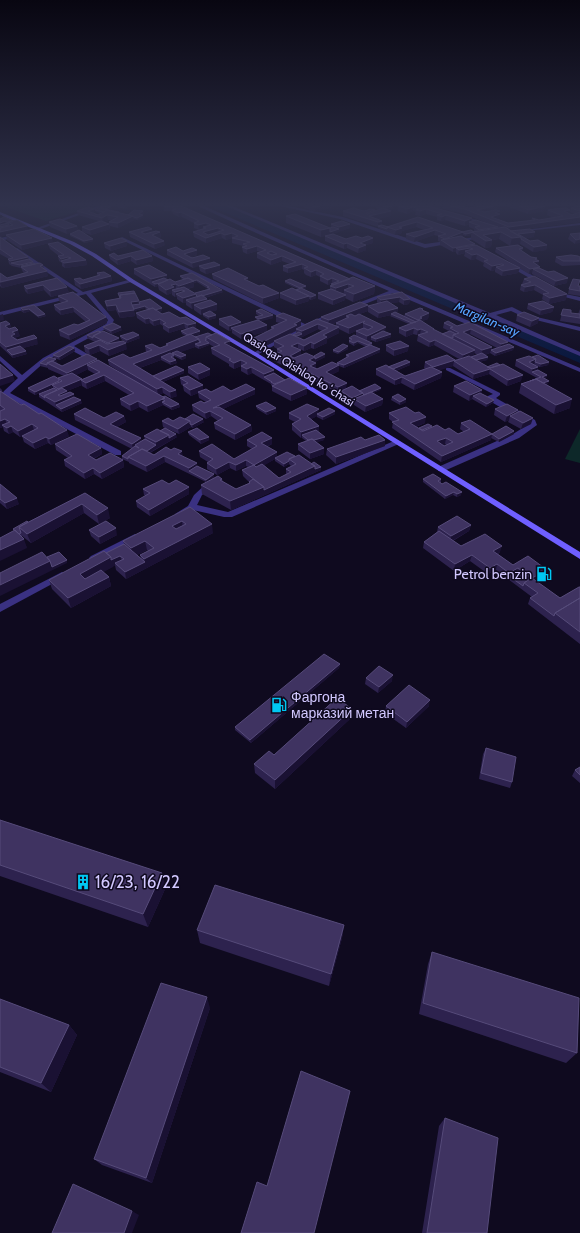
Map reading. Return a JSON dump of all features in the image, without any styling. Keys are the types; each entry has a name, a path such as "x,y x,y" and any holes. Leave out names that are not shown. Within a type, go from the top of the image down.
{"main road":[{"name":"Qashqar Qishloq koʻchasi","path":"106,264 132,281 255,354 580,556"}],"street":[{"path":"39,264 86,293 111,323 105,328 44,359 21,378 6,392 6,394 118,454"},
{"path":"175,264 306,327"},
{"path":"331,264 580,370"},
{"path":"366,264 580,354"},
{"path":"508,264 563,295 580,299"},
{"path":"0,314 132,281"},
{"path":"255,354 306,327 393,291"},
{"path":"490,315 512,309 526,316 580,329"},
{"path":"69,346 102,364"},
{"path":"0,358 21,378"},
{"path":"441,469 516,436 533,425 532,422 520,414 491,398 498,394 448,368"},
{"path":"172,517 192,506 229,515 397,443"},
{"path":"192,506 194,498 199,492 220,479"},
{"path":"83,564 144,532"},
{"path":"0,608 70,571"}],"green space":[{"path":"580,429 580,463 565,459"}],"building":[{"path":"31,264 35,264 22,267 21,266"},
{"path":"41,264 43,265 40,266 47,271 0,282 0,273 7,278 28,272 21,267"},
{"path":"208,264 220,265 205,269 199,266"},
{"path":"291,264 314,264 350,279 333,285 331,284 339,281 332,278 328,280 320,276 324,274 316,270 311,272 304,268 308,267 302,264 288,268 283,266"},
{"path":"488,264 511,264 520,268 503,271 496,267 504,265 502,264 492,266"},
{"path":"521,264 535,264 540,267 530,269"},
{"path":"149,265 167,275 151,279 134,269"},
{"path":"228,268 248,278 244,279 259,286 263,285 279,293 263,298 212,274"},
{"path":"539,268 548,272 554,271 568,278 556,281 533,269"},
{"path":"104,272 111,276 80,284 74,279 80,278 83,280 100,275 97,273"},
{"path":"192,273 222,290 197,297 195,293 210,289 197,280 193,281 180,276"},
{"path":"534,276 567,294 550,298 543,294 549,293 535,285 525,287 521,285 531,282 524,279"},
{"path":"353,277 375,286 354,294 344,290 354,286 348,284 336,288 330,286"},
{"path":"57,278 67,287 50,291 43,285 27,289 24,286"},
{"path":"164,278 168,280 155,284 152,282"},
{"path":"188,278 194,281 179,286 176,284 171,285 174,287 166,290 158,284 170,279 175,282"},
{"path":"290,279 306,286 300,288 285,281"},
{"path":"573,279 580,280 578,286 580,286 580,291 569,289"},
{"path":"184,287 196,294 183,298 176,294 185,291 182,290 175,292 172,290"},
{"path":"292,288 309,296 296,300 280,293"},
{"path":"301,288 316,295 311,297 296,290"},
{"path":"331,289 346,295 333,300 318,293"},
{"path":"134,291 135,293 120,295 120,298 118,293"},
{"path":"73,292 106,317 69,335 59,330 90,320 73,307 60,310 54,305 68,301 58,296"},
{"path":"402,292 410,299 404,300 400,297 381,300 377,297"},
{"path":"135,293 139,301 131,302 134,310 119,312 116,305 107,306 105,301 121,298 120,295"},
{"path":"202,295 207,299 191,303 186,300"},
{"path":"150,299 162,308 155,310 153,308 149,309 145,306 134,309 132,305 140,304 139,302"},
{"path":"210,300 217,304 201,309 194,305"},
{"path":"387,301 398,308 379,313 368,306"},
{"path":"543,301 554,307 541,310 528,304"},
{"path":"360,302 368,305 329,320 321,317"},
{"path":"34,305 45,314 38,316 29,309 23,310 21,308"},
{"path":"153,308 162,314 169,312 180,318 186,317 196,323 188,325 184,323 169,328 163,324 166,323 160,319 153,321 149,318 145,319 136,313"},
{"path":"420,308 429,313 420,317 422,318 418,320 405,314"},
{"path":"261,309 273,315 259,319 255,317 263,315 256,311"},
{"path":"563,309 571,310 571,313 580,314 580,318 561,315"},
{"path":"210,311 216,315 209,317 203,314"},
{"path":"395,312 416,322 412,323 391,314"},
{"path":"524,312 539,318 532,321 517,315"},
{"path":"283,313 301,320 294,324 297,325 263,342 254,338 274,328 271,327 287,320 276,316"},
{"path":"351,314 355,316 359,314 386,327 367,336 356,331 364,328 368,330 373,327 363,323 365,321 349,328 336,323 349,317 346,316"},
{"path":"231,316 241,322 229,326 219,319"},
{"path":"317,319 339,327 323,335 327,337 314,344 311,342 304,346 298,343 291,346 301,350 290,356 294,358 306,353 315,357 309,360 316,363 310,366 317,369 332,362 339,365 326,372 347,383 338,387 274,355 282,351 277,349 284,346 274,341 290,334 304,340 328,328 318,324 302,331 296,329"},
{"path":"258,320 267,325 241,334 231,328"},
{"path":"420,320 433,329 475,350 463,355 435,340 430,342 418,335 428,332 421,329 418,330 414,328 406,331 399,328"},
{"path":"6,321 10,324 5,326 9,329 15,327 18,330 12,332 15,334 11,336 17,340 34,335 37,338 6,347 0,342 0,323"},
{"path":"448,321 457,326 470,322 508,342 501,344 471,329 463,332 492,347 482,350 453,335 459,333 450,328 453,327 444,323"},
{"path":"113,323 121,327 111,331 103,327"},
{"path":"193,327 200,331 188,335 181,331"},
{"path":"98,331 101,332 93,336 93,338 87,335"},
{"path":"103,331 119,338 108,343 93,336"},
{"path":"383,331 391,334 376,339 371,337"},
{"path":"450,331 456,334 453,335 453,338 442,334"},
{"path":"133,332 139,335 127,340 120,336"},
{"path":"299,332 302,334 297,336 293,335"},
{"path":"208,333 212,335 206,337 205,340 209,343 199,346 195,344 201,342 195,337"},
{"path":"216,333 230,341 224,343 274,370 264,374 251,367 247,369 241,366 247,363 241,360 234,363 229,360 231,359 211,348 220,345 206,337"},
{"path":"190,334 199,339 133,364 176,390 170,392 162,387 157,389 108,360 123,354 130,358 152,350 145,346 152,344 160,348"},
{"path":"354,335 372,343 368,345 358,341 354,343 349,341 352,339 349,338"},
{"path":"100,340 107,344 123,341 126,343 108,350 99,345 89,349 84,346"},
{"path":"400,341 409,346 394,350 386,345"},
{"path":"343,344 348,346 339,352 333,350"},
{"path":"509,344 514,347 496,353 491,350"},
{"path":"370,345 380,349 344,365 337,363 349,356 346,355"},
{"path":"20,346 26,351 12,355 7,350"},
{"path":"69,346 74,348 59,357 53,355"},
{"path":"177,351 186,355 181,357 172,353"},
{"path":"321,352 325,354 315,359 314,356"},
{"path":"170,353 174,355 171,357 176,360 170,362 161,357"},
{"path":"482,353 488,357 476,360 471,357"},
{"path":"87,354 97,359 67,373 47,363 52,361 62,366"},
{"path":"447,355 455,360 433,367 425,362"},
{"path":"538,355 549,362 541,364 535,362 536,359 532,357"},
{"path":"469,356 490,368 503,364 523,375 508,380 490,369 474,374 454,361"},
{"path":"529,356 536,359 529,362 538,367 532,369 516,360"},
{"path":"49,357 56,359 47,363 47,365 40,363"},
{"path":"98,360 165,398 147,406 138,401 130,405 120,399 134,393 104,375 86,383 81,380 100,372 87,365"},
{"path":"406,360 410,362 393,369 388,367"},
{"path":"200,363 210,369 198,374 188,367"},
{"path":"497,363 500,365 490,368 487,367"},
{"path":"0,364 13,375 0,379"},
{"path":"386,365 405,376 431,367 442,372 415,384 402,377 395,380 376,369"},
{"path":"176,366 184,370 160,380 153,376"},
{"path":"538,370 547,375 542,377 549,381 543,383 536,379 530,381 541,377 532,372"},
{"path":"72,373 82,379 58,389 52,385 62,381 58,378"},
{"path":"274,373 285,380 274,384 264,377"},
{"path":"54,376 59,379 59,381 35,392 28,388"},
{"path":"188,376 203,385 190,390 183,385 188,383 180,378"},
{"path":"289,378 307,388 291,395 272,386"},
{"path":"536,379 572,399 556,405 521,384"},
{"path":"466,381 482,390 470,395 454,386"},
{"path":"246,384 255,389 213,408 219,407 251,425 235,434 214,423 223,418 210,411 205,413 192,405 201,401 204,403 211,400 198,392 206,389 211,392 223,386 231,391"},
{"path":"375,384 381,388 364,395 359,391"},
{"path":"352,386 363,393 352,398 341,391"},
{"path":"54,388 57,390 44,396 45,398 39,394"},
{"path":"62,388 67,391 58,395 60,396 70,392 74,394 55,402 44,396"},
{"path":"0,391 21,405 24,404 39,414 41,413 67,430 49,439 46,437 33,443 22,436 38,428 32,424 18,431 11,426 7,428 2,425 10,422 5,419 0,421 0,411 5,409 0,405"},
{"path":"371,392 383,399 366,406 354,399"},
{"path":"480,393 494,400 487,404 473,396"},
{"path":"398,394 406,399 400,402 392,397"},
{"path":"165,396 179,404 171,407 162,402 165,401 162,399 165,398 163,397"},
{"path":"74,397 81,400 61,409 56,405"},
{"path":"266,402 276,408 266,412 256,406"},
{"path":"307,404 319,409 307,416 319,426 301,432 292,424 301,419 289,413"},
{"path":"507,404 518,410 507,416 495,409"},
{"path":"406,407 415,413 419,412 426,417 410,423 423,431 437,425 445,430 449,428 458,434 470,429 461,423 470,420 492,434 442,456 392,422 399,420 389,413","holes":["446,438 453,442 444,446 437,441"]},
{"path":"85,408 104,418 116,412 124,416 110,424 141,438 132,444 74,414"},
{"path":"329,408 335,411 323,417 317,414"},
{"path":"520,411 533,418 523,423 510,416"},
{"path":"193,414 203,419 192,425 190,424 190,421 185,419"},
{"path":"180,417 190,421 178,429 162,421 168,418 173,421"},
{"path":"428,424 432,426 422,430 419,428"},
{"path":"506,426 514,431 499,439 492,434"},
{"path":"165,428 176,434 169,438 169,435 160,431"},
{"path":"197,428 209,437 200,440 188,432"},
{"path":"157,429 169,435 156,442 144,436"},
{"path":"316,430 325,437 308,440 302,435"},
{"path":"262,432 272,438 261,443 277,452 254,465 246,460 236,465 229,462 216,469 207,463 213,459 199,451 212,444 234,459 257,446 247,440"},
{"path":"77,434 101,448 88,455 96,460 110,453 123,460 100,473 93,468 84,473 64,460 72,456 55,444"},
{"path":"379,435 385,440 336,457 327,449 361,437 365,440"},
{"path":"145,439 156,445 147,451 142,449 128,457 128,459 122,456 135,446 139,448 135,445"},
{"path":"312,439 324,448 310,453 298,444"},
{"path":"166,447 171,450 174,448 182,451 178,454 197,463 189,468 164,456 146,466 128,457 142,449 154,455"},
{"path":"287,452 295,456 284,464 275,458"},
{"path":"299,455 315,466 264,490 264,487 242,470 254,465 256,467 262,464 279,478 291,472 286,469 296,464 289,459"},
{"path":"314,462 321,467 315,469 315,466 311,464"},
{"path":"197,466 214,474 206,480 189,471"},
{"path":"433,474 441,479 438,481 442,484 446,482 462,492 457,494 454,492 446,496 423,479"},
{"path":"218,476 222,479 220,480 236,489 250,483 249,482 253,479 264,487 230,501 201,485"},
{"path":"162,480 169,484 176,480 189,487 149,510 136,501 150,493 143,489"},
{"path":"0,484 17,498 5,503 0,499"},
{"path":"85,493 108,508 97,515 82,504 27,534 19,527"},
{"path":"190,507 212,524 144,559 140,555 154,548 145,541 131,548 123,541","holes":["182,521 186,524 176,529 172,526"]},
{"path":"457,516 471,525 451,536 438,527"},
{"path":"27,521 28,522 19,527 21,533 19,534 13,529"},
{"path":"106,521 116,528 99,537 89,530"},
{"path":"15,530 24,539 0,550 0,538"},
{"path":"439,531 461,546 485,534 502,546 493,551 513,565 528,556 547,570 532,578 560,598 580,587 580,598 555,613 554,616 530,598 538,593 524,583 531,578 518,568 509,573 497,564 490,568 472,555 455,564 424,542"},
{"path":"124,544 145,562 125,572 115,563 124,559 120,556 111,560 111,557 106,553"},
{"path":"104,551 111,557 80,574 85,579 101,570 109,577 68,598 49,580"},
{"path":"42,552 50,561 0,585 0,573"},
{"path":"59,552 67,560 52,567 47,557"},
{"path":"517,571 528,580 523,586 509,576"},
{"path":"580,598 580,632 555,613"},
{"path":"324,654 340,664 250,740 235,727"},
{"path":"379,666 393,675 379,687 366,678"},
{"path":"409,685 430,700 407,722 386,706"},
{"path":"337,698 352,709 275,780 254,764 269,751 274,755"},
{"path":"486,748 516,757 512,782 481,773"},
{"path":"580,767 580,775 575,770"},
{"name":"16/23, 16/22","path":"0,820 162,873 143,914 0,865"},
{"path":"215,885 344,925 331,974 197,930"},
{"path":"432,952 579,998 577,1053 423,1003"},
{"path":"161,983 207,997 146,1178 94,1159"},
{"path":"0,999 69,1025 41,1083 0,1067"},
{"path":"301,1071 350,1091 314,1233 241,1233 257,1182 267,1186"},
{"path":"445,1118 498,1138 487,1233 427,1233"},
{"path":"73,1184 132,1211 124,1233 52,1233"}],"waterway":[{"name":"Margilan-say","path":"355,264 580,358"}],"place":[{"name":"Petrol benzin","path":"544,574"},
{"name":"Фаргона марказий метан","path":"279,705"},
{"name":"16/23, 16/22","path":"83,882"}]}
